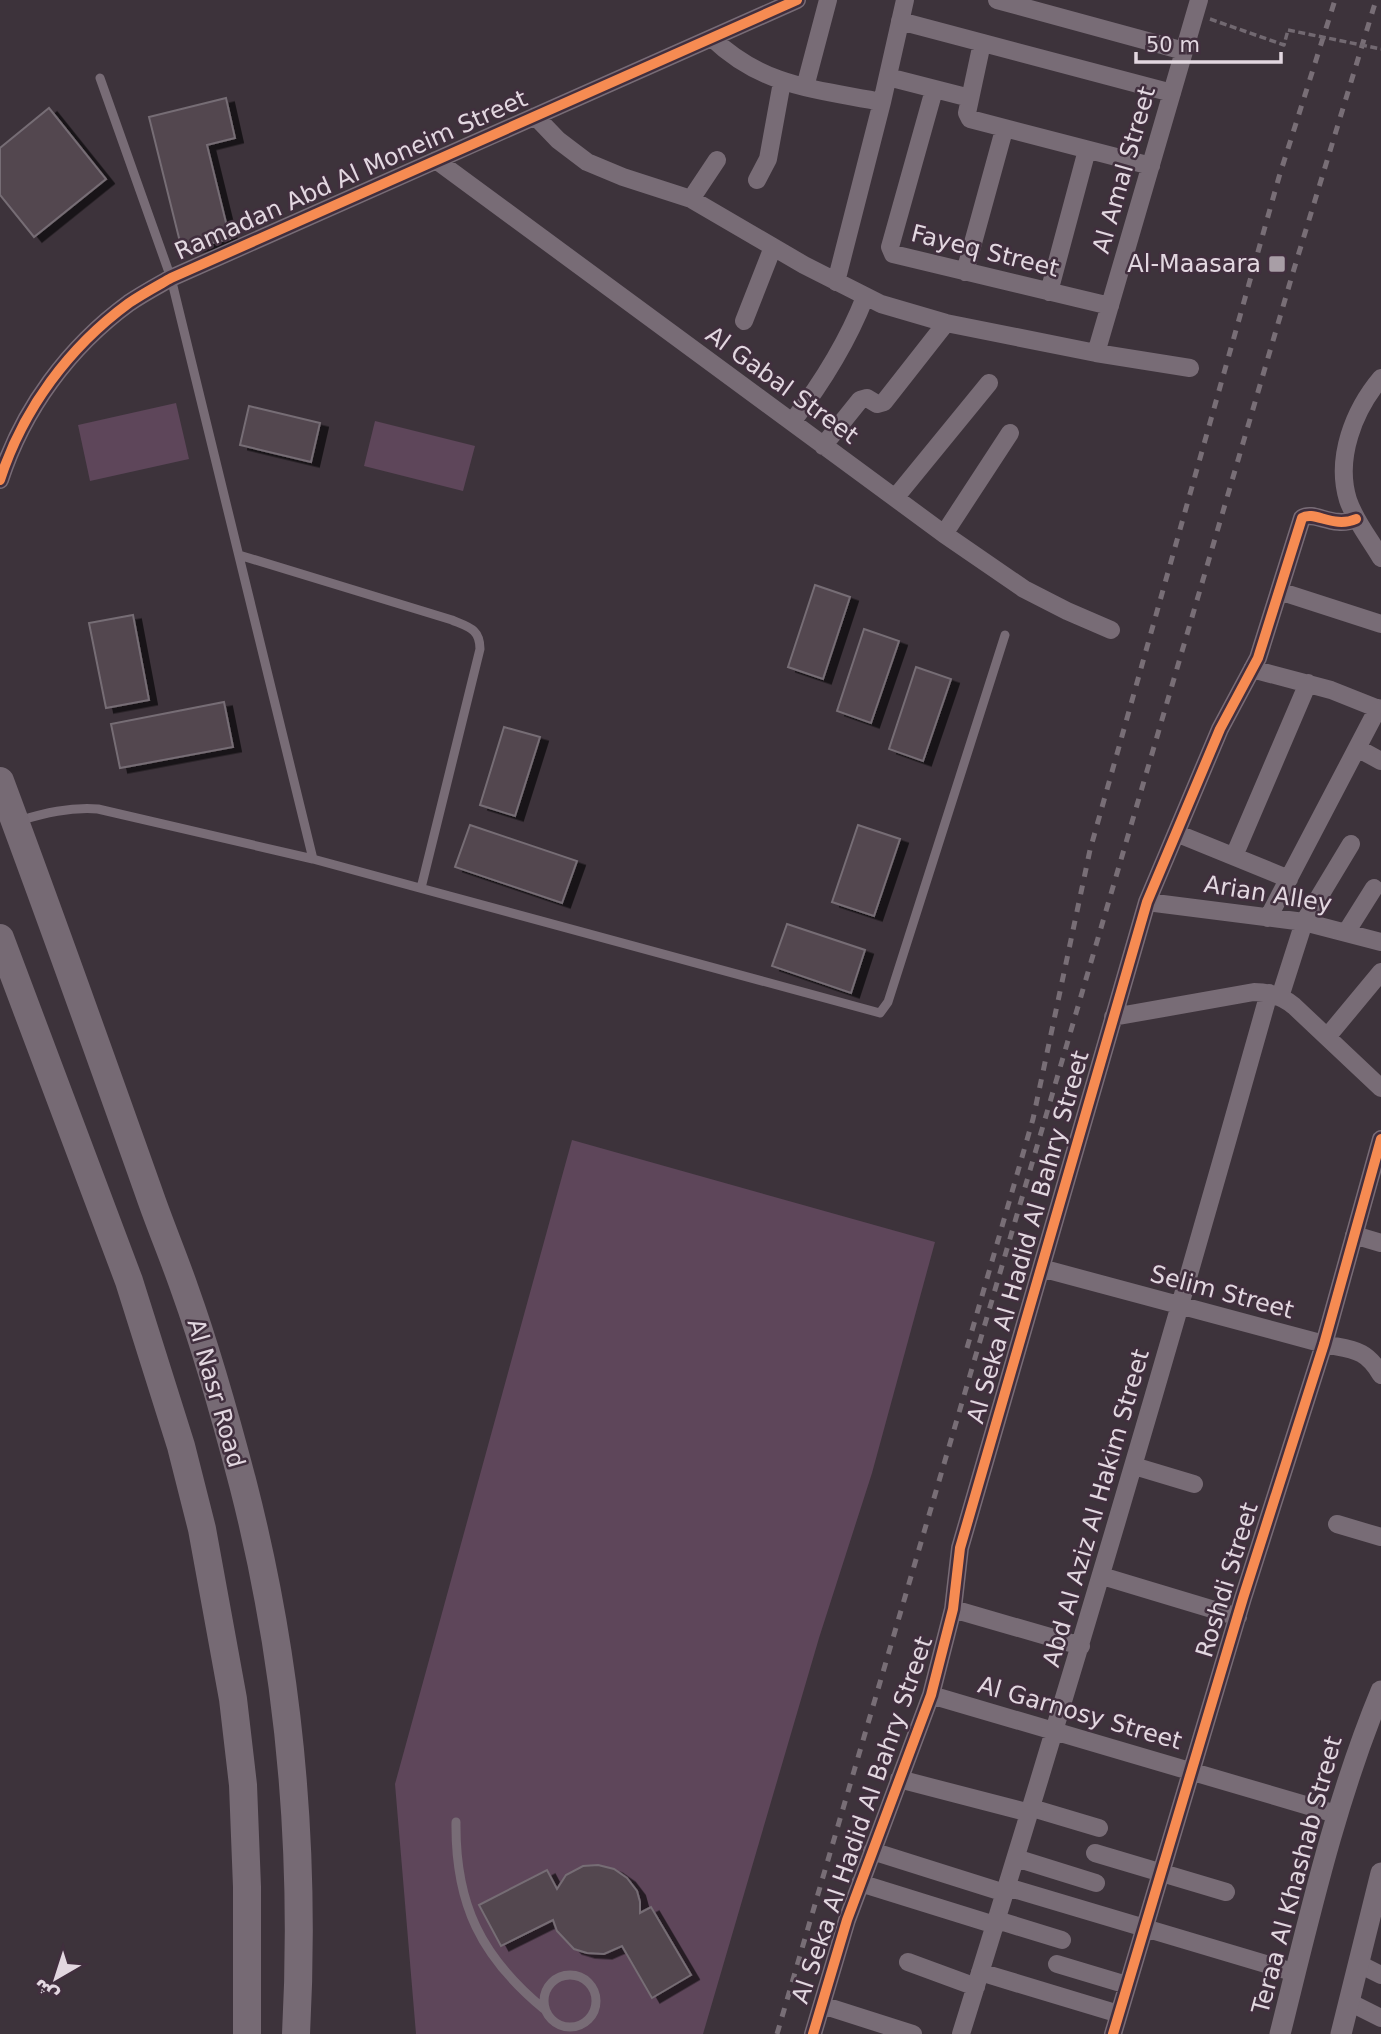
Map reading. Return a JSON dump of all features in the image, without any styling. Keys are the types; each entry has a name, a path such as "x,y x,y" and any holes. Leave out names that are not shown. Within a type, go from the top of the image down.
{"highway":[{"name":"Al Nasr Road","path":"0,782 8,823 186,1292 244,1487 282,1686 294,1786 299,1882 296,2034"},
{"name":"Al Nasr Road","path":"0,938 130,1281 178,1434 202,1529 223,1638 243,1785 248,1900 247,2034"}],"street":[{"name":"Ramadan Abd Al Moneim Street","path":"0,480 9,453 31,410 59,370 92,334 129,303 171,278 797,0"},
{"path":"805,87 828,0"},
{"path":"836,282 905,0"},
{"path":"997,0 1184,51"},
{"name":"Al Amal Street","path":"1097,353 1197,7"},
{"path":"900,21 1172,93"},
{"path":"712,38 744,65 782,82 882,102"},
{"path":"982,43 967,113 970,119 1004,130 1151,166"},
{"path":"888,77 970,98"},
{"path":"757,180 770,150 782,82"},
{"name":"Fayeq Street","path":"934,90 891,251 896,255 1110,306"},
{"path":"535,116 558,141 587,162 691,199 865,297 913,315 946,323 1097,353 1190,368"},
{"path":"965,272 1004,130"},
{"path":"1048,292 1087,150"},
{"name":"Al Gabal Street","path":"436,160 944,534 1024,589 1111,630"},
{"path":"691,199 718,160"},
{"path":"744,321 773,247"},
{"path":"792,422 843,348 865,297"},
{"path":"823,446 860,400 867,398 877,404 884,402 946,323"},
{"path":"1380,556 1356,519 1348,499 1344,477 1345,455 1357,413 1367,394 1381,378"},
{"path":"895,498 989,383"},
{"path":"944,534 1010,433"},
{"name":"Al Seka Al Hadid Al Bahry Street","path":"813,2034 860,1883 930,1695 953,1609 960,1548 1147,902 1220,729 1263,644 1303,517 1311,515 1340,523 1356,519"},
{"path":"1279,591 1381,624"},
{"path":"1252,669 1308,683 1379,709 1268,918"},
{"path":"1234,856 1308,683"},
{"path":"1357,748 1381,761"},
{"path":"1176,833 1289,879"},
{"name":"Abd Al Aziz Al Hakim Street","path":"961,2034 1082,1646 1275,995 1304,922 1351,844"},
{"path":"1347,931 1374,888"},
{"name":"Arian Alley","path":"1147,902 1304,922 1381,942"},
{"path":"1327,1037 1381,972"},
{"path":"1113,1017 1254,992 1275,995 1327,1037 1380,1086"},
{"name":"Roshdi Street","path":"1113,2034 1238,1617 1324,1344 1381,1139"},
{"path":"1354,1235 1381,1243"},
{"name":"Selim Street","path":"1041,1268 1181,1307 1361,1352 1368,1356 1380,1371"},
{"path":"1134,1466 1194,1484"},
{"path":"1337,1524 1381,1537"},
{"path":"1102,1576 1238,1617"},
{"path":"953,1609 1082,1646"},
{"name":"Teraa Al Khashab Street","path":"1280,2034 1336,1814 1359,1744 1381,1691"},
{"name":"Al Garnosy Street","path":"930,1695 1336,1814"},
{"path":"899,1779 1099,1828"},
{"path":"872,1851 1145,1927 1296,1973"},
{"path":"1095,1853 1226,1892"},
{"path":"1016,1857 1096,1883"},
{"path":"1341,2034 1359,1964 1376,1918 1381,1875"},
{"path":"860,1883 1062,1940"},
{"path":"908,1962 1119,2014"},
{"path":"1057,1964 1127,1985"},
{"path":"1359,1964 1381,1975"},
{"path":"1349,2002 1381,2018"},
{"path":"822,2005 913,2034"}],"lane":[{"path":"100,78 171,278 313,859"},
{"path":"239,555 452,620 473,629 480,637 480,649 421,888"},
{"path":"8,823 56,810 98,809 313,859 880,1013 888,1002 1004,635"},
{"path":"456,1822 460,1884 477,1932 499,1967 544,2009 551,2021 562,2031 587,2022 594,2012 596,1999 592,1987 583,1978 571,1975 558,1977 549,1985 544,1996 544,2009"}],"path":[{"path":"1197,7 1284,46 1288,30 1381,49"}],"shaded area":[{"path":"176,403 189,459 90,481 78,425"},
{"path":"375,421 475,446 463,491 364,466"},
{"path":"572,1140 935,1242 872,1473 819,1638 703,2034 416,2034 395,1784"}],"building":[{"path":"226,98 235,138 207,145 230,239 182,250 149,117"},
{"path":"49,108 106,179 34,237 0,195 0,148"},
{"path":"249,406 320,423 311,462 240,445"},
{"path":"815,585 850,597 823,679 788,667"},
{"path":"133,615 149,700 106,708 89,623"},
{"path":"864,629 899,641 871,723 837,711"},
{"path":"916,667 951,679 923,761 889,749"},
{"path":"224,702 233,747 120,768 111,724"},
{"path":"504,727 540,737 515,816 480,805"},
{"path":"470,825 577,861 562,903 455,867"},
{"path":"858,825 900,839 874,916 832,902"},
{"path":"787,924 865,950 851,993 772,966"},
{"path":"598,1865 614,1869 627,1878 637,1891 640,1913 651,1907 691,1975 652,1998 622,1946 604,1954 574,1949 557,1931 553,1920 501,1946 479,1905 547,1870 557,1889 566,1875 583,1866"}],"railway":[{"path":"967,1348 1033,1119 1090,850 1279,177 1335,0"},
{"path":"777,2034 1294,269 1376,0"}],"cycle path":[{"path":"0,480 21,429 51,381 107,320 144,293 171,278 797,0"},
{"path":"813,2034 847,1920 931,1695 953,1609 960,1548 1147,902 1220,729 1258,658 1302,518 1312,516 1340,522 1356,519"},
{"path":"1113,2034 1243,1598 1324,1344 1381,1139"}],"place":[{"name":"Al-Maasara","path":"1277,264"}]}
